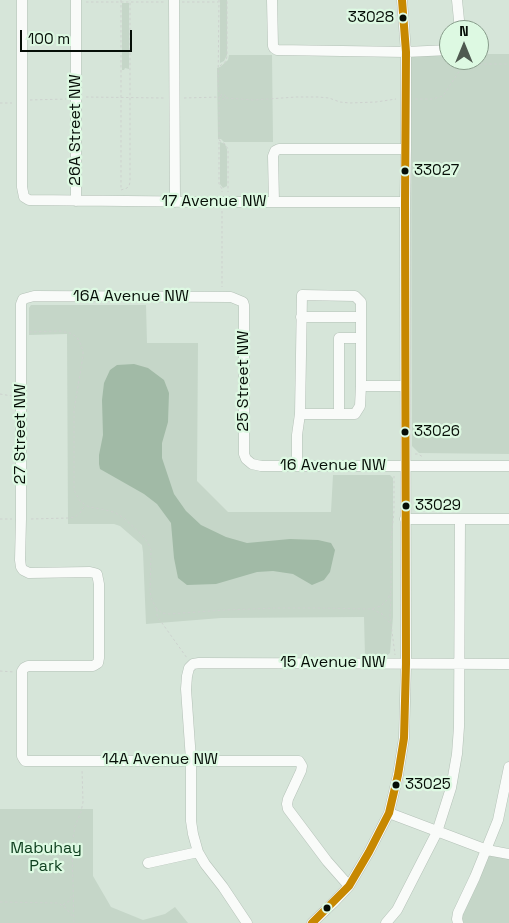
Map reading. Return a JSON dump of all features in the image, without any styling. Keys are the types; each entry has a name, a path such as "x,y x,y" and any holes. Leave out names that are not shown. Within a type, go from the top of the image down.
{"street":[{"name":"17 Avenue NW","path":"22,0 22,187 24,197 29,200 405,202"},
{"path":"272,0 272,46 274,48 282,50 406,52 439,50"},
{"path":"312,923 349,886 389,813 404,738 406,664 405,519 400,466 405,386 406,52 402,0"},
{"path":"457,0 459,20"},
{"name":"26A Street NW","path":"76,201 78,1"},
{"path":"174,1 175,202"},
{"path":"274,202 273,156 275,151 279,149 406,149"},
{"path":"297,466 302,295 355,296 361,302 360,406 355,414 300,414"},
{"name":"16A Avenue NW","path":"23,299 34,296 231,297 239,300"},
{"name":"27 Street NW","path":"23,299 20,309 20,560 23,570 29,574 90,572 97,574 100,584 100,658 98,663 93,666 33,666 23,671"},
{"name":"25 Street NW","path":"239,300 244,305 244,454 249,462"},
{"path":"301,316 361,316"},
{"path":"339,414 339,338 361,338"},
{"path":"361,386 405,386"},
{"name":"16 Avenue NW","path":"249,462 256,465 297,466 509,466"},
{"path":"405,519 509,519"},
{"path":"386,923 397,910 437,832 451,788 457,754 459,727 460,519"},
{"name":"15 Avenue NW","path":"191,667 199,663 509,664"},
{"path":"191,667 187,676 186,689 191,760 192,834 198,852 205,864 247,923"},
{"name":"14A Avenue NW","path":"23,671 22,756 24,761 299,761 302,766 288,799 288,808 327,861 349,886"},
{"path":"458,923 458,913 487,850 498,820 509,767"},
{"path":"389,813 487,850 509,854"},
{"path":"148,863 198,852"}],"path":[{"path":"218,67 227,59 228,0"},
{"path":"78,1 218,1 218,90 226,98"},
{"path":"121,1 121,190 127,188 130,184 130,1"},
{"path":"416,99 443,96 460,70 467,66 475,64 509,64"},
{"path":"222,94 220,97 219,140 219,185 222,189 222,195"},
{"path":"82,97 130,96 169,98"},
{"path":"180,98 220,97 223,100 226,98 254,100 318,97 350,103 376,102 401,98"},
{"path":"29,100 71,99"},
{"path":"0,103 15,103"},
{"path":"219,140 228,149 228,192"},
{"path":"222,189 228,187"},
{"path":"222,205 222,297"},
{"path":"21,332 60,331 70,332 77,337 83,351 83,356 74,410 74,482 76,496 85,505 116,513 144,537 151,551 150,592 157,609 162,613 277,608 371,609 381,606 388,599 391,591"},
{"path":"0,394 21,396"},
{"path":"400,466 390,541 390,610 395,654 406,664"},
{"path":"28,519 75,517 85,505"},
{"path":"0,519 15,519"},
{"path":"157,609 157,616 191,667"},
{"path":"371,609 382,614 391,624"},
{"path":"0,671 23,671"},
{"path":"74,922 72,847 75,826 82,807 82,761"},
{"path":"62,905 69,901 72,892"},
{"path":"0,902 52,902 62,905 71,914 74,922"}],"green space":[{"path":"220,0 227,0 227,55 224,61 220,63"},
{"path":"122,3 129,3 129,69 125,68 124,70 122,70"},
{"path":"411,54 439,54 439,70 489,70 489,54 509,54 509,454 419,453 412,446"},
{"path":"229,55 272,55 273,142 224,142 218,139 217,68 228,60"},
{"path":"220,142 225,144 227,149 227,186 223,188 220,184"},
{"path":"31,305 146,305 147,343 198,343 197,481 228,512 331,512 333,475 390,475 393,478 393,617 390,653 385,657 365,656 364,617 221,618 146,624 142,545 120,526 114,524 68,524 67,334 29,335 29,308"},
{"name":"Mabuhay Park","path":"0,809 93,809 93,876 111,907 143,920 165,914 175,907 188,923 0,923"},
{"path":"487,855 509,857 509,923 464,923 461,919"}],"shaded area":[{"path":"134,364 148,368 164,380 169,393 168,422 162,443 162,458 174,494 186,511 201,525 226,537 247,543 290,539 318,540 331,543 335,550 330,572 324,580 312,585 293,574 273,571 257,572 216,584 187,585 178,578 171,523 157,504 144,494 100,469 99,455 103,435 102,400 104,383 110,370 117,365"}],"transit line":[{"path":"312,923 349,886 389,813 404,738 406,664 406,52 402,0"}],"place":[{"name":"33028","path":"403,18"},
{"name":"33027","path":"405,171"},
{"name":"33026","path":"405,432"},
{"name":"33029","path":"406,506"},
{"name":"33025","path":"396,785"}]}
